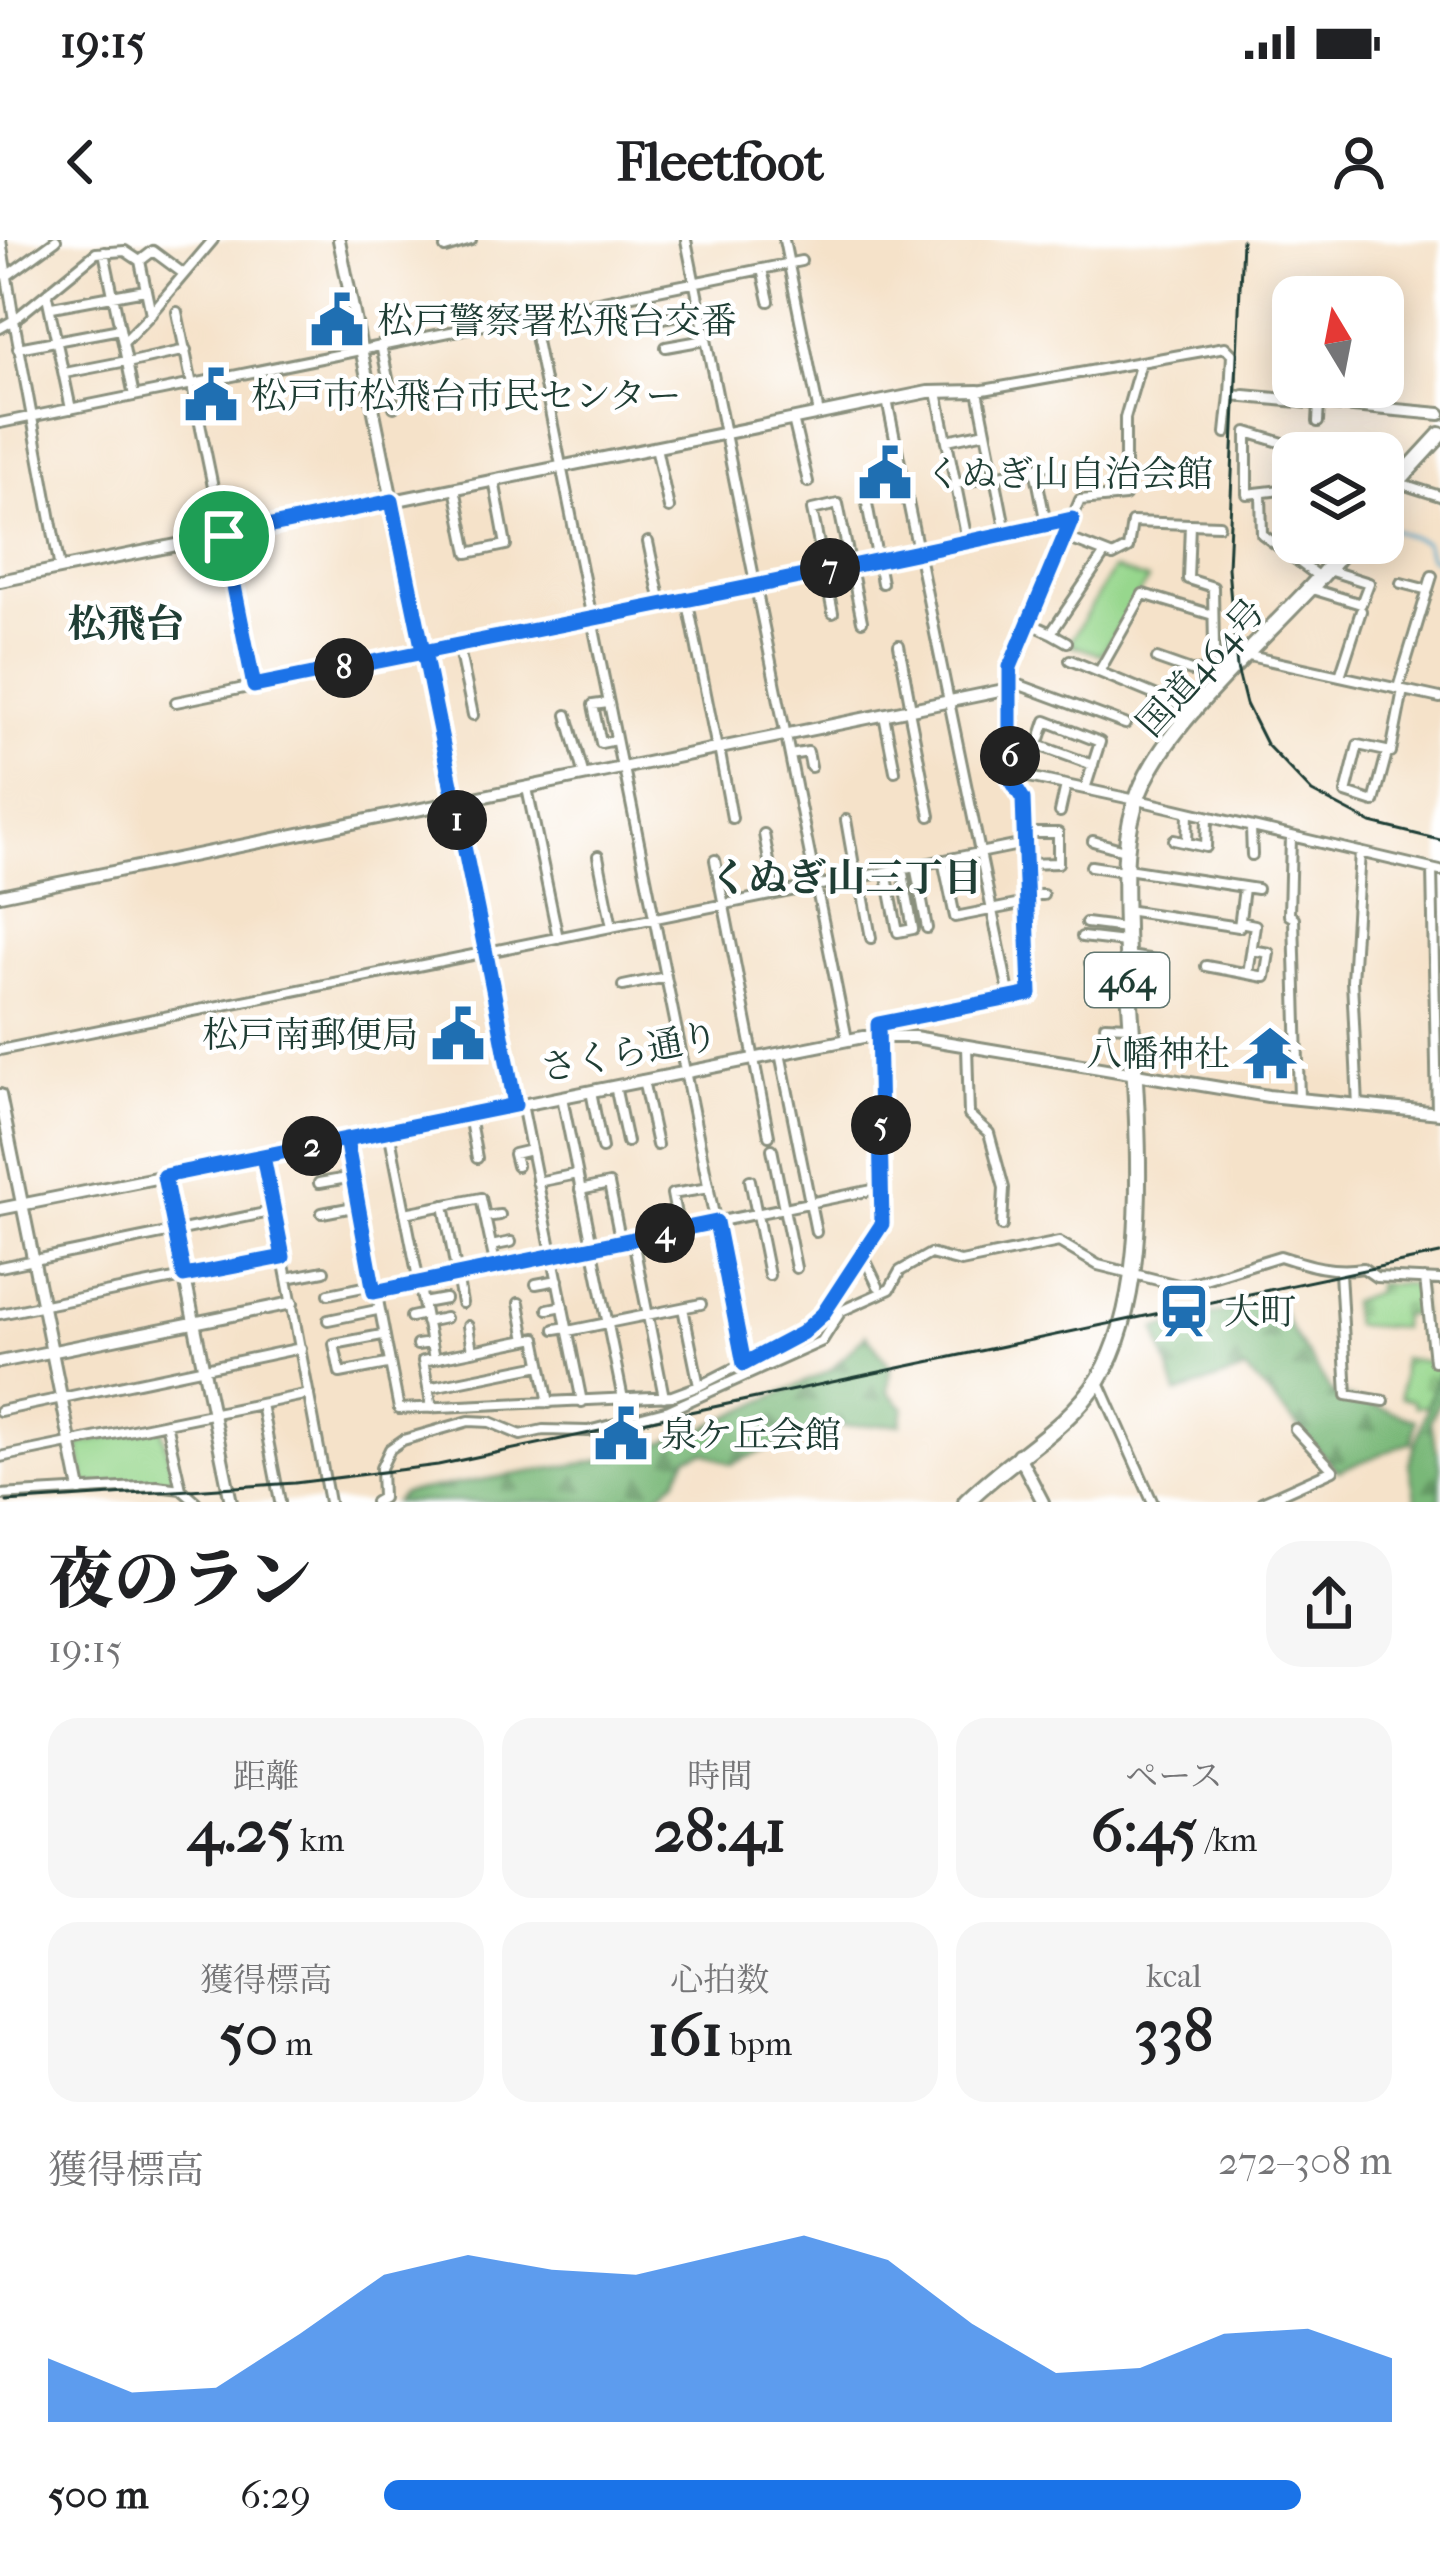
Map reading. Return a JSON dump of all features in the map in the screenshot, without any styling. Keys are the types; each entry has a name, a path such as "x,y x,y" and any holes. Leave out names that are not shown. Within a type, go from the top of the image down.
{"highway":[{"path":"1404,467 1440,435"},
{"name":"国道464号","path":"966,1502 1056,1426 1098,1381 1114,1344 1140,1200 1126,948 1126,850 1137,800 1163,748 1223,675 1249,656 1332,564"}],"street":[{"path":"1,240 60,569"},
{"path":"7,276 56,240"},
{"path":"123,343 213,240"},
{"path":"339,240 582,1402"},
{"path":"445,248 471,240"},
{"path":"686,240 848,1039"},
{"path":"784,240 799,343 819,414"},
{"path":"0,328 47,296 96,253 125,250 137,254 140,261 151,314"},
{"path":"140,261 153,251 184,274"},
{"path":"104,253 134,396"},
{"path":"0,423 801,261"},
{"path":"762,269 769,301"},
{"path":"52,307 146,290"},
{"path":"47,296 71,409"},
{"path":"657,320 700,310"},
{"path":"177,312 254,686"},
{"path":"531,316 744,1364"},
{"path":"18,348 120,329"},
{"path":"666,347 706,340"},
{"path":"381,345 394,406"},
{"path":"0,581 887,400 937,391 978,392 1226,347 1232,354 1226,433"},
{"path":"64,374 185,350"},
{"path":"346,1139 399,1409 664,1397 699,1386 802,1333 838,1292 882,1224 878,1024 1030,994 1023,799 1010,773 1009,685 1027,622 1084,496 1125,496 1125,418 1142,362"},
{"path":"371,394 390,390"},
{"path":"937,391 967,540"},
{"path":"978,392 1006,532"},
{"path":"1230,394 1272,399"},
{"path":"887,400 1010,998"},
{"path":"1318,408 1318,422"},
{"path":"1373,408 1440,414"},
{"path":"793,419 808,482"},
{"path":"1272,440 1247,430 1247,494 1272,491"},
{"path":"946,440 986,431"},
{"path":"656,447 670,508"},
{"path":"956,484 1048,466"},
{"path":"1035,468 1046,524"},
{"path":"455,488 468,553 506,545 494,480"},
{"path":"1404,484 1440,496"},
{"path":"1261,494 1262,534 1320,579 1361,604 1369,583 1320,579"},
{"path":"866,498 882,583"},
{"path":"832,613 812,509 838,504 862,622"},
{"path":"176,702 1072,519"},
{"path":"1062,536 1113,556 1128,548 1132,522 1219,525"},
{"path":"1157,659 1223,675 1213,586 1188,579 1190,524"},
{"path":"648,542 661,603"},
{"path":"1051,633 1105,553"},
{"path":"1387,753 1358,745 1346,793 1374,802 1387,753 1401,689 1432,577"},
{"path":"1401,583 1428,590"},
{"path":"1100,670 1143,594 1213,615"},
{"path":"687,598 732,818"},
{"path":"1340,676 1361,610"},
{"path":"1027,622 1067,641"},
{"path":"458,644 473,716"},
{"path":"899,645 930,816"},
{"path":"1249,656 1440,698"},
{"path":"1070,660 1196,712"},
{"path":"0,896 884,715 1009,685 1125,724"},
{"path":"608,703 593,705 601,743 616,740"},
{"path":"567,715 584,776"},
{"path":"884,715 895,771"},
{"path":"1084,789 1093,765 1100,742 1046,721 1038,745 1093,765"},
{"path":"790,755 808,752 811,767"},
{"path":"1010,773 1436,870 1438,1113"},
{"path":"1059,812 1066,785"},
{"path":"527,788 558,938"},
{"path":"1186,842 1188,814"},
{"path":"1174,840 1206,847 1207,818"},
{"path":"846,820 871,938"},
{"path":"1250,850 1251,828"},
{"path":"0,1050 980,853 1058,833 1058,863 1026,864"},
{"path":"764,834 775,894"},
{"path":"1291,837 1289,915 1294,918 1300,1100"},
{"path":"1093,841 1126,850"},
{"path":"1358,1106 1352,981 1360,852"},
{"path":"598,856 612,927"},
{"path":"715,860 769,1136"},
{"path":"944,860 955,917 1043,895"},
{"path":"915,866 927,928"},
{"path":"1090,866 1257,889"},
{"path":"886,872 898,932 914,929 902,868"},
{"path":"1126,910 1239,927 1244,888"},
{"path":"1240,922 1255,925 1248,974"},
{"path":"1086,923 1126,948"},
{"path":"1082,937 1162,962"},
{"path":"1094,966 1126,948"},
{"path":"1206,966 1265,977 1269,953 1252,950"},
{"path":"623,986 666,977"},
{"path":"1106,1024 1129,1026"},
{"name":"さくら通り","path":"0,1209 780,1051 879,1036 1300,1100 1438,1113"},
{"path":"967,1046 969,1115 989,1133 1004,1188 1002,1226"},
{"path":"780,1051 816,1232"},
{"path":"643,1079 656,1145"},
{"path":"615,1084 627,1142"},
{"path":"591,1090 602,1148"},
{"path":"0,1095 80,1490"},
{"path":"561,1096 623,1400"},
{"path":"469,1114 477,1157"},
{"path":"389,1130 434,1359"},
{"path":"772,1149 796,1268"},
{"path":"517,1166 514,1154 531,1150"},
{"path":"263,1156 329,1502"},
{"path":"538,1182 577,1174"},
{"path":"164,1176 231,1502"},
{"path":"319,1183 353,1177"},
{"path":"750,1180 770,1275"},
{"path":"580,1190 610,1184 621,1243"},
{"path":"679,1230 672,1195 709,1188"},
{"path":"329,1294 457,1276 882,1188"},
{"path":"405,1213 482,1198 496,1268"},
{"path":"444,1205 462,1304"},
{"path":"322,1213 358,1206"},
{"path":"0,1267 275,1211"},
{"path":"485,1217 500,1215"},
{"path":"633,1240 664,1397"},
{"path":"491,1246 512,1242"},
{"path":"378,1500 380,1468 390,1449 403,1440 469,1421 490,1422 521,1436 543,1430 588,1430 669,1410 822,1341 850,1306 890,1288 900,1271 930,1254 961,1262 1059,1242 1098,1265 1182,1286 1280,1256 1298,1266 1340,1272 1363,1268 1376,1277 1440,1280"},
{"path":"862,1254 878,1286"},
{"path":"0,1313 283,1257"},
{"path":"287,1278 324,1271"},
{"path":"1340,1272 1348,1395 1384,1401"},
{"path":"1425,1279 1434,1361"},
{"path":"536,1283 558,1280"},
{"path":"838,1292 850,1306"},
{"path":"423,1303 445,1299"},
{"path":"0,1362 292,1303"},
{"path":"519,1303 526,1340"},
{"path":"555,1329 701,1304"},
{"path":"548,1309 563,1306"},
{"path":"683,1308 699,1386"},
{"path":"328,1320 377,1310"},
{"path":"411,1317 445,1318"},
{"path":"468,1326 472,1351"},
{"path":"382,1335 334,1344 340,1373 387,1364"},
{"path":"432,1408 423,1361 536,1338 549,1403"},
{"path":"417,1345 430,1342"},
{"path":"0,1411 301,1348"},
{"path":"428,1388 542,1365"},
{"path":"1098,1381 1152,1501"},
{"path":"0,1457 309,1394"},
{"path":"261,1404 280,1502"},
{"path":"166,1423 181,1489 196,1502"},
{"path":"1262,1502 1333,1470 1295,1429"},
{"path":"1018,1454 1043,1502"},
{"path":"370,1487 378,1500"},
{"path":"0,1495 181,1489"}],"green space":[{"path":"1113,569 1148,580 1101,655 1069,644"},
{"path":"1376,1284 1419,1284 1421,1315 1402,1314 1401,1328 1354,1325 1351,1302 1376,1293"},
{"path":"1278,1298 1330,1391 1415,1420 1412,1442 1338,1471 1246,1370 1177,1394 1156,1329"},
{"path":"866,1334 890,1366 888,1392 904,1408 901,1424 821,1427 731,1464 705,1452 687,1457 676,1479 651,1502 627,1497 622,1502 394,1502 403,1493 621,1457 704,1428 831,1370"},
{"path":"1440,1347 1440,1366 1426,1406 1415,1407 1413,1401 1401,1398 1402,1358 1436,1363"},
{"path":"1440,1368 1440,1398 1430,1421 1440,1465 1440,1502 1416,1502 1409,1464"},
{"path":"161,1427 175,1480 85,1485 78,1444"}],"waterway":[{"path":"1404,534 1425,543 1430,557 1440,562"}],"railway":[{"path":"1242,240 1228,568 1237,668 1246,704 1266,744 1312,792 1371,823 1440,840"},
{"path":"7,1502 295,1483 438,1465 1440,1254"}],"place":[{"name":"松戸警察署松飛台交番","path":"337,320"},
{"name":"松戸市松飛台市民センター","path":"211,395"},
{"name":"くぬぎ山自治会館","path":"885,473"},
{"name":"松戸南郵便局","path":"458,1034"},
{"name":"八幡神社","path":"1270,1053"},
{"name":"大町","path":"1184,1311"},
{"name":"泉ケ丘会館","path":"621,1434"}],"district":[{"name":"松飛台","path":"126,623"},
{"name":"くぬぎ山三丁目","path":"846,877"}],"route":[{"path":"224,536 254,686 423,651 687,598 813,571 1072,519 1010,667 1010,778 1023,799 1030,994 878,1024 882,1224 823,1314 802,1333 744,1364 716,1222 374,1292 346,1139 263,1156 164,1176 184,1276 283,1257 263,1156 393,1129 515,1105 424,652 423,651 392,501 224,536"}]}
